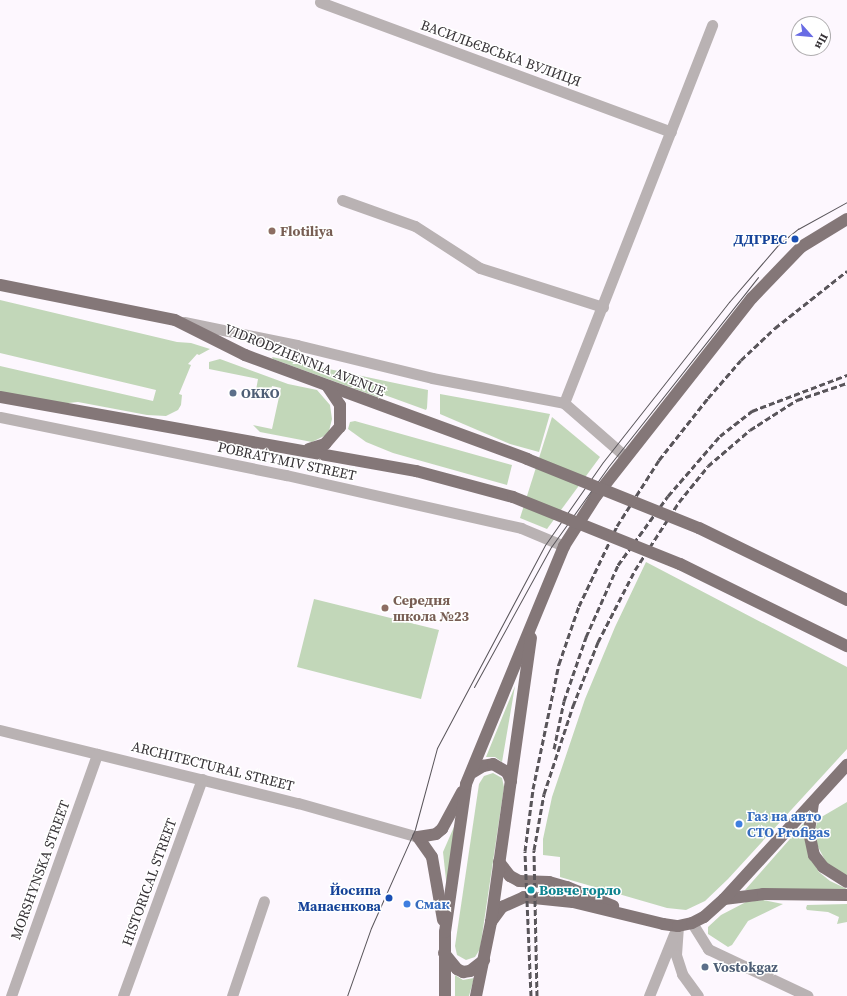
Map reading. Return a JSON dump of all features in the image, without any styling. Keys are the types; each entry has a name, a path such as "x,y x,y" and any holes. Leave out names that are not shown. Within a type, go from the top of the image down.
{"main road":[{"path":"445,932 432,857 418,837 436,834 442,829 473,772 510,675 532,627 564,546 596,496 626,457 778,268 801,247 847,219"},
{"name":"VIDRODZHENNIA AVENUE","path":"0,285 175,320 245,355 328,387 527,458 699,528 847,600"},
{"path":"304,450 325,444 340,427 340,405 328,387"},
{"path":"0,397 416,471 513,497 680,564 847,646"},
{"path":"476,996 491,922 532,627"},
{"path":"473,772 483,766 493,764 507,772 511,781"},
{"path":"491,922 502,907 524,897 573,902 637,919 678,926 692,923 704,917 724,899 847,765"},
{"path":"445,996 445,932 466,784"},
{"path":"813,803 809,832 814,855 823,867 847,882"},
{"path":"499,862 510,876 519,881 549,882 567,887 637,919"},
{"path":"724,899 763,894 847,895"},
{"path":"444,953 457,969 463,972 470,971 484,960"}],"street":[{"name":"ВАСИЛЬЄВСЬКА ВУЛИЦЯ","path":"320,2 671,132"},
{"path":"564,402 603,307 712,25"},
{"path":"342,200 415,226 480,268 603,307"},
{"path":"175,320 297,345 432,378 564,402 626,457"},
{"name":"POBRATYMIV STREET","path":"0,417 286,475 514,526 564,546"},
{"name":"ARCHITECTURAL STREET","path":"0,730 202,779 418,837"},
{"name":"MORSHYNSKA STREET","path":"11,996 98,754"},
{"name":"HISTORICAL STREET","path":"123,996 202,779"},
{"path":"232,996 264,901"},
{"path":"692,923 708,949 808,996"},
{"path":"647,995 678,926"},
{"path":"678,926 676,954 682,974 698,996"}],"green space":[{"path":"0,300 177,342 191,343 210,349 199,355 197,354 188,364 191,365 179,394 182,395 181,405 178,410 166,416 147,415 78,402 58,404 0,392 0,366 153,401 156,390 0,353"},
{"path":"272,357 428,390 427,408 426,410 382,394 380,398 273,359"},
{"path":"220,359 288,384 317,390 330,405 332,419 329,431 324,436 312,442 260,432 253,425 272,429 281,388 272,386 270,395 261,393 256,390 258,379 209,369 209,362"},
{"path":"440,394 550,414 539,452 510,444 440,414"},
{"path":"552,417 600,457 547,529 520,518"},
{"path":"355,421 512,465 507,485 393,453 366,442 348,429 350,422"},
{"path":"646,562 847,667 847,749 728,879 705,901 686,910 667,908 560,877 560,857 543,855 543,839 552,797 585,699 615,627"},
{"path":"314,599 439,630 421,699 297,667"},
{"path":"515,686 502,762 495,757 486,757"},
{"path":"493,773 502,778 504,787 480,949 475,957 466,960 457,955 455,946 479,784 484,776"},
{"path":"847,802 847,877 827,864 816,843 815,830 818,819"},
{"path":"457,820 447,889 443,852"},
{"path":"804,823 810,857 819,872 830,881 847,889 745,890"},
{"path":"763,900 783,904 748,921 732,945 728,947 708,934 708,927 721,915 746,902"},
{"path":"847,904 847,922 837,924 839,917 828,912 807,910 806,908 807,905"},
{"path":"455,975 463,980 474,978 469,996 455,996"}],"tram line":[{"path":"347,996 371,928 415,829 437,748 545,545 603,462 729,302 778,245 798,229 847,202"},
{"path":"474,687 551,547 608,467 758,277"}],"railway":[{"path":"531,996 525,851 533,789 559,664 579,606 617,526 659,460 708,398 741,360 775,328 847,271"},
{"path":"554,749 564,701 586,637 618,565 668,496 720,436 752,411 847,375"},
{"path":"537,996 534,850 544,794 573,706 598,642 635,570 679,502 708,466 750,430 797,400 847,383"}],"place":[{"name":"Flotiliya","path":"272,231"},
{"name":"ДДГРЕС","path":"795,239"},
{"name":"OKKO","path":"233,393"},
{"name":"Середня школа №23","path":"385,608"},
{"name":"Газ на авто СТО Profigas","path":"739,824"},
{"name":"Вовче горло","path":"531,890"},
{"name":"Йосипа Манаєнкова","path":"389,898"},
{"name":"Смак","path":"407,904"},
{"name":"Vostokgaz","path":"705,967"}]}
